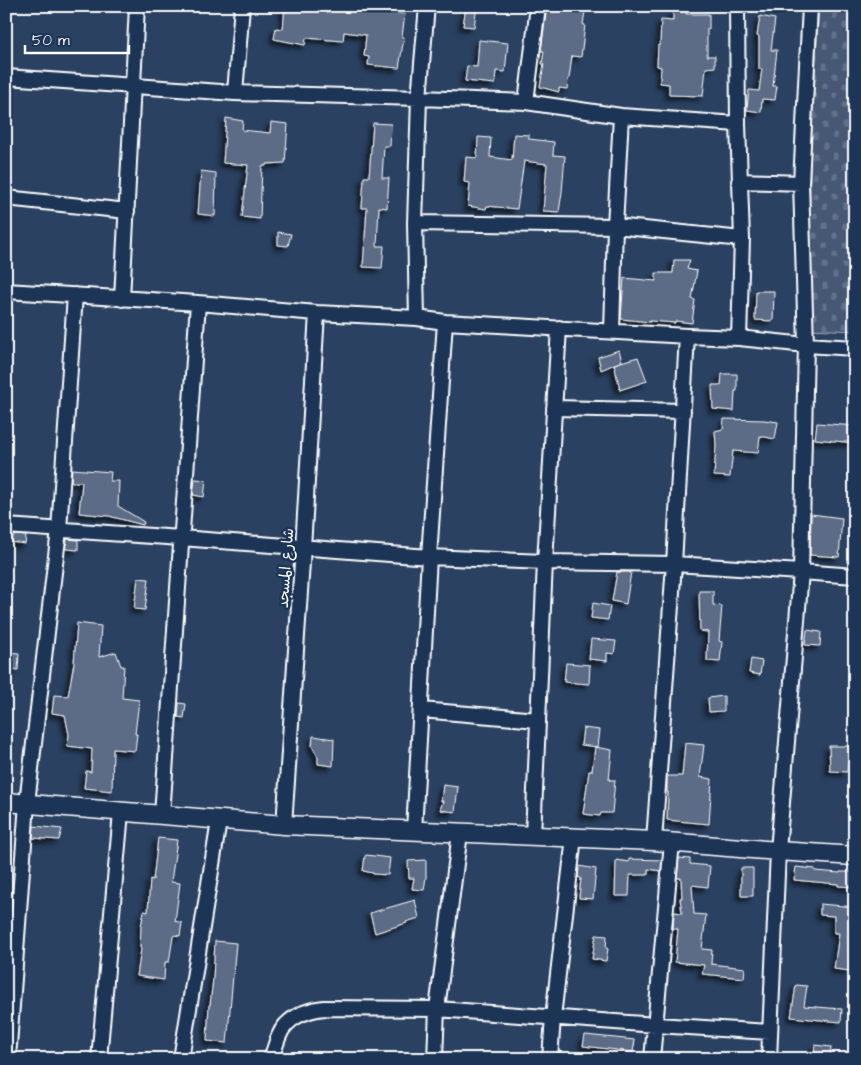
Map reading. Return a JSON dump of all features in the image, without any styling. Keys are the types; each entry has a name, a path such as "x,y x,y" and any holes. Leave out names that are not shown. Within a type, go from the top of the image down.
{"street":[{"path":"122,299 137,6"},
{"path":"235,93 242,6"},
{"path":"417,318 415,223 419,98 427,6"},
{"path":"526,102 538,6"},
{"path":"736,6 739,181 742,239 739,338"},
{"path":"769,1059 778,851 801,572 806,345 801,183 810,6"},
{"path":"6,77 235,93 526,102 621,116 738,124"},
{"path":"612,332 621,116"},
{"path":"739,181 801,183"},
{"path":"6,198 127,211"},
{"path":"415,223 615,226 742,239"},
{"path":"6,291 198,303 317,313 417,318 445,322 739,338 855,348"},
{"path":"8,1059 27,803 59,530 75,295"},
{"path":"162,815 198,303"},
{"name":"شارع المسجد","path":"284,825 317,313"},
{"path":"414,831 429,557 445,322"},
{"path":"533,836 545,562 559,328"},
{"path":"654,841 674,564 687,336"},
{"path":"554,408 683,411"},
{"path":"6,526 429,557 545,562 674,564 855,576"},
{"path":"420,710 538,720"},
{"path":"6,802 219,821 654,841 855,856"},
{"path":"99,1059 121,812"},
{"path":"181,1059 219,821"},
{"path":"435,1059 436,1009 460,833"},
{"path":"550,1059 553,1017 574,837"},
{"path":"652,1059 672,842"},
{"path":"272,1059 279,1034 287,1024 311,1009 324,1008 436,1009 770,1032"}],"green space":[{"path":"819,6 855,6 855,331 810,329 810,165"}],"building":[{"path":"285,6 344,8 344,6 368,6 368,10 405,14 402,37 404,37 399,68 368,65 369,57 364,56 366,35 344,32 343,41 306,38 305,45 274,39 276,28 283,29"},
{"path":"466,6 477,6 474,27 463,26"},
{"path":"547,6 586,6 581,57 572,56 567,89 559,88 559,92 540,87 544,64 542,64 544,51 541,51"},
{"path":"673,11 687,12 686,14 709,14 707,56 715,56 715,67 706,68 703,96 669,95 669,84 660,83 661,67 657,66 661,20 673,21"},
{"path":"760,16 775,19 771,50 777,50 773,86 777,86 775,100 762,99 761,112 747,110 749,90 759,91 762,69 759,69 759,37 757,36"},
{"path":"479,40 508,43 505,72 496,71 495,84 465,81 467,66 477,67"},
{"path":"226,118 243,121 242,130 270,133 271,122 288,124 285,163 262,166 260,219 242,217 248,165 223,163"},
{"path":"373,123 391,124 390,146 384,146 382,178 389,178 387,208 379,207 377,246 384,246 382,268 363,267 367,208 362,208 364,177 369,177"},
{"path":"514,134 529,135 529,139 554,142 553,155 565,156 559,212 543,211 547,164 524,161 517,209 487,206 486,209 468,206 470,183 464,182 466,157 477,158 478,137 491,138 490,157 512,160"},
{"path":"201,171 216,173 215,216 198,214"},
{"path":"278,232 291,234 288,246 278,245"},
{"path":"674,260 690,260 687,269 697,271 692,299 695,300 692,323 621,319 624,278 656,281 656,273 673,273"},
{"path":"756,291 774,291 773,321 755,320"},
{"path":"619,350 622,361 601,370 598,357"},
{"path":"638,357 647,381 620,390 614,364"},
{"path":"722,374 737,374 734,411 713,409 712,385 721,385"},
{"path":"724,419 778,422 775,439 760,436 758,453 733,451 730,477 714,476 715,431 723,429"},
{"path":"817,423 855,426 855,443 815,439"},
{"path":"72,469 111,472 110,481 119,481 118,506 144,522 143,525 109,516 79,513 82,482 71,482"},
{"path":"195,479 206,480 204,497 193,495"},
{"path":"811,514 842,518 839,557 810,555"},
{"path":"15,535 26,536 25,544 10,542"},
{"path":"67,539 78,540 78,550 66,549"},
{"path":"617,572 631,572 626,604 612,601"},
{"path":"138,578 149,579 145,610 134,609"},
{"path":"699,591 713,591 713,605 722,606 719,641 722,642 720,662 707,661 708,632 700,631"},
{"path":"593,603 610,606 608,620 591,618"},
{"path":"77,623 101,626 99,657 116,652 121,666 124,666 122,698 139,700 135,751 113,749 112,791 84,788 86,771 91,772 92,749 67,746 69,735 65,715 52,713 54,695 68,696 74,663"},
{"path":"807,630 821,632 820,646 805,645"},
{"path":"591,639 616,641 614,654 607,653 607,661 589,659"},
{"path":"6,652 19,653 18,670 6,669"},
{"path":"751,659 762,661 760,675 749,673"},
{"path":"566,663 590,665 589,684 564,682"},
{"path":"724,696 724,711 709,712 708,698"},
{"path":"179,703 186,704 184,718 178,717"},
{"path":"583,728 600,730 598,747 581,745"},
{"path":"313,736 334,739 333,766 318,764 318,757 312,746"},
{"path":"685,743 704,745 700,777 712,779 709,824 667,820 667,776 682,776"},
{"path":"829,746 850,746 847,772 830,771"},
{"path":"595,747 612,750 609,780 615,780 612,813 601,813 600,816 583,814 589,771 592,771"},
{"path":"443,785 458,787 455,812 440,810 443,801 441,801"},
{"path":"34,826 62,829 59,840 33,838"},
{"path":"158,838 177,840 171,882 180,883 175,921 182,923 180,936 174,935 173,937 169,962 165,962 164,980 137,976 141,949 141,926 144,911 148,912 150,879 153,880"},
{"path":"366,855 390,858 388,875 363,871"},
{"path":"679,858 690,859 690,864 710,866 708,887 692,885 694,914 706,915 702,949 712,950 711,964 745,968 744,978 702,974 704,965 675,962 678,929 673,929 674,912 682,913 680,898 682,898 681,878 677,878"},
{"path":"629,859 662,860 661,871 648,869 648,875 630,875 629,896 615,896 616,860 629,862"},
{"path":"426,860 424,890 412,889 414,878 409,878 408,861"},
{"path":"579,866 596,869 593,899 579,898 581,878 578,877"},
{"path":"796,867 815,869 815,871 854,872 854,887 794,880"},
{"path":"741,868 753,868 753,896 741,896"},
{"path":"415,900 419,918 375,933 370,913"},
{"path":"820,904 855,907 855,937 850,971 834,969 839,933 834,933 834,916 820,915"},
{"path":"596,935 607,936 606,948 608,949 606,961 592,959"},
{"path":"215,941 236,943 227,1043 207,1041"},
{"path":"796,985 807,986 804,1006 842,1009 841,1022 791,1017"},
{"path":"585,1035 635,1040 633,1052 583,1046"},
{"path":"815,1045 831,1047 830,1059 813,1059"}]}
